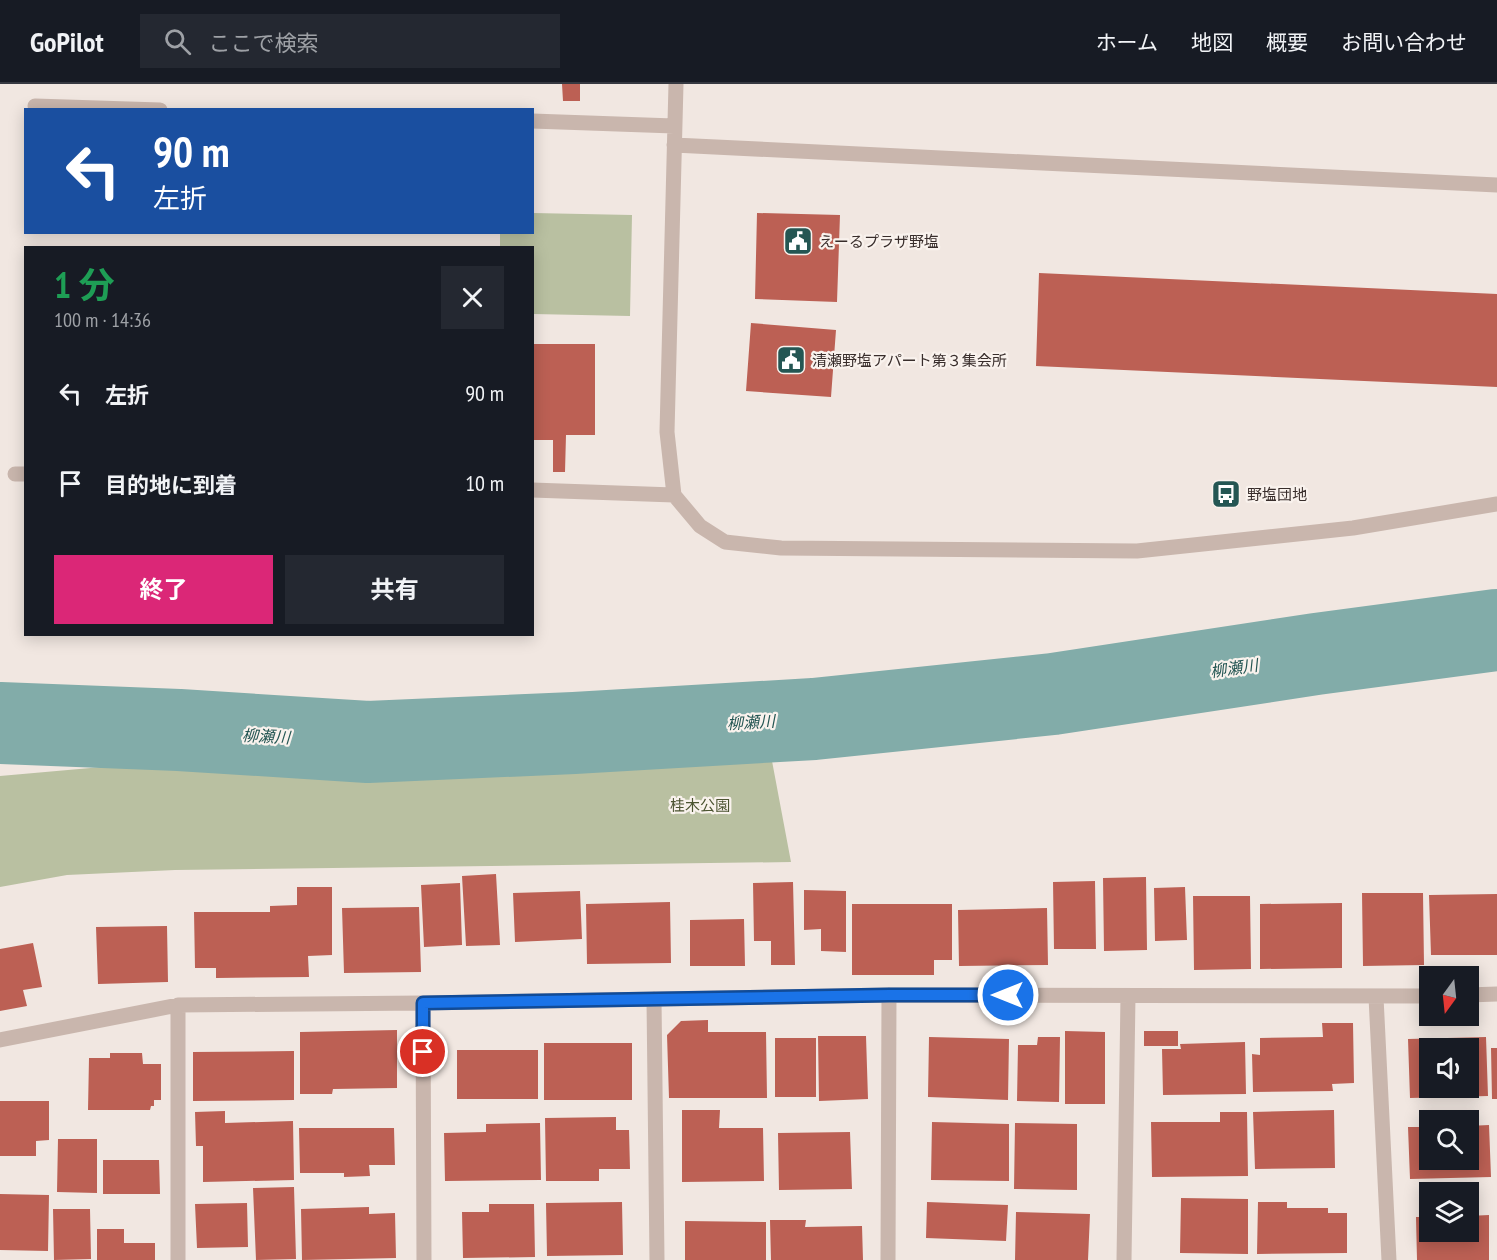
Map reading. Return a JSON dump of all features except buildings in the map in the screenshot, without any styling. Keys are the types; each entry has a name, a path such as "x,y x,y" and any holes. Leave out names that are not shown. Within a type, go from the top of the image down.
{"street":[{"path":"676,84 667,432 674,495 700,526 725,542 805,549 1137,551 1353,528 1497,504"},
{"path":"34,106 97,108"},
{"path":"534,121 674,126"},
{"path":"674,145 1497,185"},
{"path":"534,490 674,495"},
{"path":"1479,995 1497,994"},
{"path":"888,1260 889,995"},
{"path":"0,1040 178,1005 889,995 1419,996"},
{"path":"1124,1260 1128,996"},
{"path":"1376,997 1389,1260"},
{"path":"654,999 657,1260"},
{"path":"423,1003 424,1260"},
{"path":"178,1005 178,1260"}],"green space":[{"path":"534,213 632,215 630,316 534,314 534,246 500,246 500,234 534,234"},
{"name":"桂木公園","path":"769,745 791,862 175,870 67,875 0,887 0,776 181,760"}],"waterway":[{"name":"柳瀬川","path":"0,723 179,730 368,742 814,719 1053,694 1316,654 1497,630"}],"place":[{"name":"えーるプラザ野塩","path":"798,241"},
{"name":"清瀬野塩アパート第３集会所","path":"791,360"},
{"name":"野塩団地","path":"1226,494"}],"route":[{"path":"423,1052 423,1003 1008,995"}]}
